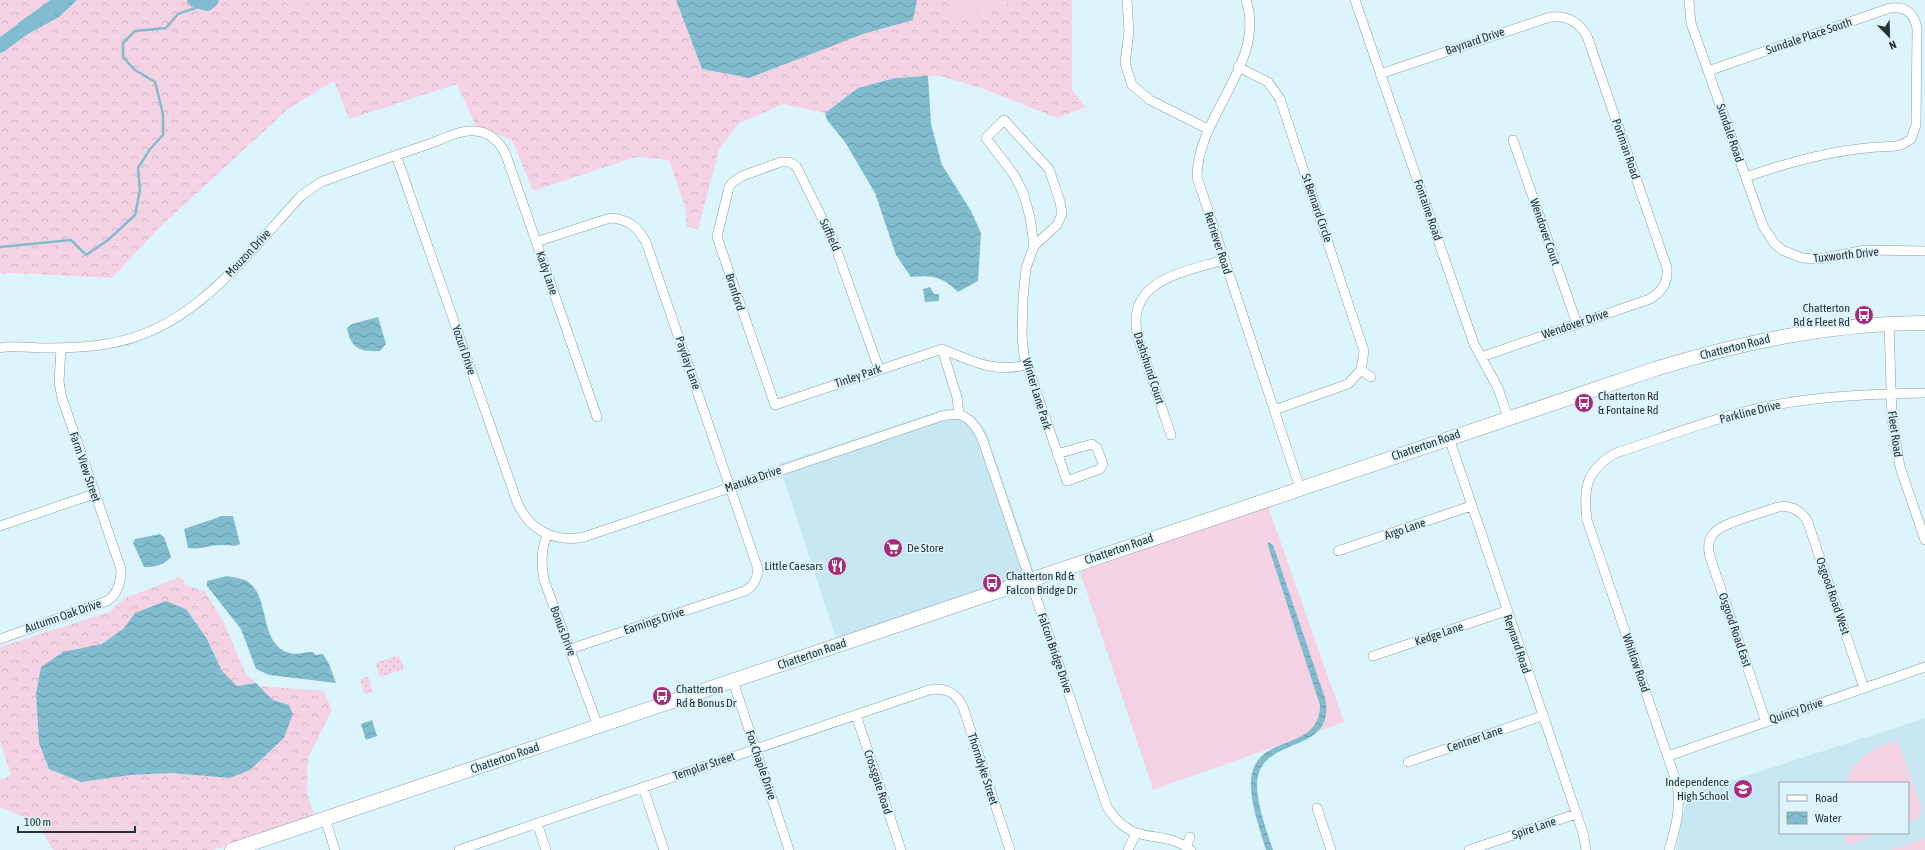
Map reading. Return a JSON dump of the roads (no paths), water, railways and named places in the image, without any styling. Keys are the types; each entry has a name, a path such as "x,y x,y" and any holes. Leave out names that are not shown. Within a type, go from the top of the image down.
{"main road":[{"name":"Chatterton Road","path":"232,850 1508,418 1706,354 1766,339 1817,330 1889,324 1925,323"}],"street":[{"path":"1127,0 1129,32 1125,63 1132,85 1150,100 1208,129"},
{"name":"Retriever Road","path":"1246,0 1250,22 1250,36 1246,51 1208,129 1198,158 1197,177 1223,260 1300,488"},
{"name":"Fontaine Road","path":"1355,0 1474,344 1498,388 1508,418"},
{"name":"Sundale Road","path":"1689,0 1691,23 1763,226 1768,235 1782,250 1791,255"},
{"name":"Sundale Place South","path":"1708,70 1890,8 1912,8 1917,30 1916,125 1914,135 1906,142 1897,146 1854,149 1820,154 1746,177"},
{"name":"Baynard Drive","path":"1380,74 1543,18 1557,16 1570,19"},
{"name":"Portman Road","path":"1570,19 1580,26 1587,36 1667,268 1665,285"},
{"name":"St Bernard Circle","path":"1238,67 1268,82 1277,92 1280,99 1363,345 1364,356 1361,370"},
{"name":"Winter Lane Park","path":"1034,246 1030,217 1023,192 1004,161 986,138 1004,120 1049,169 1060,202 1062,214 1057,225 1034,246 1026,268 1023,298 1022,336 1026,365 1057,454 1067,481 1100,469 1103,464 1097,448 1092,444 1057,454"},
{"name":"Mouzon Drive","path":"0,348 61,348 108,344 132,338 174,320 213,289 310,188 322,182 396,155 468,131 475,131 489,135"},
{"name":"Kady Lane","path":"489,135 500,143 506,155 597,418"},
{"name":"Wendover Court","path":"1513,140 1577,324"},
{"name":"Yozuri Drive","path":"396,155 517,502 528,521 547,535"},
{"name":"Suffield","path":"735,180 782,162 789,162 796,166 833,240 879,369"},
{"name":"Branford","path":"735,180 729,187 718,237 775,405"},
{"name":"Payday Lane","path":"536,242 610,218 619,218 628,222 636,226 642,234 731,487 758,569 756,582 751,588 739,593"},
{"name":"Tuxworth Drive","path":"1791,255 1802,258 1819,259 1860,251 1925,251"},
{"name":"Dashshund Court","path":"1171,435 1138,338 1136,323 1137,307 1146,292 1158,283 1223,260"},
{"name":"Wendover Drive","path":"1481,356 1650,299 1659,293 1665,285"},
{"name":"Fleet Road","path":"1889,324 1892,419 1900,467 1925,540"},
{"name":"Farm View Street","path":"61,348 60,390 94,494 121,569 119,585"},
{"path":"942,349 987,366 1004,368 1026,365"},
{"path":"942,349 957,397 959,414"},
{"name":"Tinley Park","path":"775,405 942,349"},
{"path":"1274,410 1343,387 1355,378 1361,370 1371,377"},
{"name":"Parkline Drive","path":"1590,477 1601,463 1616,453 1719,419 1762,407 1814,398 1925,393"},
{"name":"Matuka Drive","path":"547,535 565,539 584,537 942,416 959,414"},
{"name":"Falcon Bridge Drive","path":"959,414 972,422 982,438 1107,807 1118,824 1135,835 1147,839 1170,841 1188,848"},
{"name":"Reynard Road","path":"1449,438 1506,611 1583,834 1586,850"},
{"name":"Whitlow Road","path":"1590,477 1584,498 1588,520 1668,756 1676,784 1679,804 1678,822 1669,850"},
{"path":"0,526 94,494"},
{"name":"Argo Lane","path":"1338,551 1471,506"},
{"name":"Osgood Road West","path":"1710,538 1716,531 1778,508 1787,507 1795,509 1804,516 1864,688"},
{"name":"Bonus Drive","path":"547,535 540,563 544,580 598,726"},
{"name":"Osgood Road East","path":"1710,538 1708,548 1710,557 1766,722"},
{"name":"Autumn Oak Drive","path":"0,639 107,601 116,593 119,585"},
{"name":"Earnings Drive","path":"570,649 739,593"},
{"name":"Kedge Lane","path":"1373,656 1506,611"},
{"name":"Quincy Drive","path":"1668,756 1925,668"},
{"name":"Fox Chaple Drive","path":"733,681 789,850"},
{"name":"Templar Street","path":"459,850 929,690 939,689 949,691"},
{"name":"Thorndyke Street","path":"949,691 958,698 963,707 1010,850"},
{"name":"Crossgate Road","path":"856,714 901,850"},
{"name":"Centner Lane","path":"1408,762 1542,716"},
{"path":"643,787 664,850"},
{"path":"1317,808 1331,850"},
{"name":"Spire Lane","path":"1469,850 1576,814"},
{"path":"325,819 335,850"},
{"path":"537,823 546,850"},
{"path":"1128,850 1135,835"},
{"path":"1188,848 1190,837"}],"water":[{"path":"52,0 77,0 59,17 21,38 18,23"},
{"path":"676,0 917,0 913,20 863,34 749,78 702,69"},
{"path":"928,76 931,124 942,165 971,211 981,233 978,281 958,292 947,283 936,278 925,276 911,277 896,255 875,193 845,142 827,120 825,113 858,88 895,78"},
{"path":"930,287 934,294 939,294 939,301 925,302 923,289"},
{"path":"378,317 386,344 380,351 367,351 358,348 351,341 347,328 352,324"},
{"path":"222,516 233,516 240,544 234,546 220,545 188,548 184,529"},
{"path":"160,534 164,537 171,557 159,565 144,567 133,543 135,539"},
{"path":"1268,542 1273,545 1325,698 1326,716 1321,728 1311,736 1286,748 1264,763 1258,776 1257,793 1259,803 1273,850 1266,850 1252,799 1251,782 1255,766 1263,755 1274,748 1310,731 1317,720 1320,705 1268,546"},
{"path":"227,576 245,580 253,587 259,596 272,639 279,648 291,654 313,652 316,655 323,654 329,664 336,683 269,675 256,669 241,629 207,586 207,581"},
{"path":"166,601 186,609 207,639 222,671 237,686 256,683 273,700 289,705 293,714 284,738 250,770 230,778 172,773 130,775 81,782 49,769 39,743 36,694 41,667 63,652 102,644 124,628 135,613"},
{"path":"372,720 377,736 366,740 361,724"}],"waterway":[{"path":"0,46 62,0"},
{"path":"194,0 207,4 212,0"},
{"path":"0,247 71,240 86,255 108,240 135,215 140,190 138,168 150,149 163,135 163,114 155,82 135,70 123,57 123,43 135,31 166,28 178,14 207,4"}],"place":[{"name":"Chatterton Rd & Fleet Rd","path":"1864,315"},
{"name":"Chatterton Rd & Fontaine Rd","path":"1584,403"},
{"name":"De Store","path":"893,548"},
{"name":"Little Caesars","path":"837,566"},
{"name":"Chatterton Rd & Falcon Bridge Dr","path":"992,583"},
{"name":"Chatterton Rd & Bonus Dr","path":"662,696"},
{"name":"Independence High School","path":"1743,789"}]}
